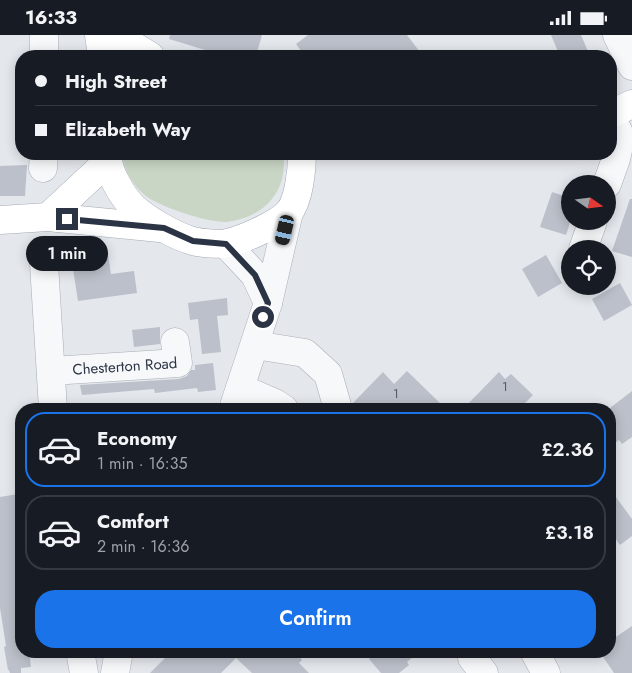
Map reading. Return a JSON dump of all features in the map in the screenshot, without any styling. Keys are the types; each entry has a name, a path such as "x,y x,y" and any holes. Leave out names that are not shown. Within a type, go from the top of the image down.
{"main road":[{"path":"99,35 101,50"},
{"path":"116,35 140,50"},
{"path":"617,113 632,104"},
{"path":"48,217 105,160"},
{"path":"108,160 118,187 133,207 164,228 193,241 226,244 262,230 289,212 308,160"},
{"path":"0,220 48,217 164,228"}],"street":[{"path":"44,35 44,50"},
{"path":"617,35 632,66"},
{"path":"617,130 620,137 617,154"},
{"path":"610,175 616,160"},
{"path":"275,403 237,398 268,303 289,212"},
{"path":"226,244 255,275 268,303"},
{"name":"Chesterton Road","path":"44,264 53,403"},
{"name":"Chesterton Road","path":"51,371 178,363 175,342"},
{"path":"255,345 305,353 328,374 336,403"},
{"path":"81,658 84,673"},
{"path":"115,673 118,658"},
{"path":"538,658 546,673"}],"green space":[{"path":"124,160 283,160 284,167 282,180 277,191 262,208 252,215 240,219 219,222 173,209 146,196 130,177"}],"building":[{"path":"170,35 262,35 258,50 205,50 169,39"},
{"path":"308,35 407,35 418,50 300,50 296,44"},
{"path":"551,35 581,35 587,50 557,50"},
{"path":"27,165 25,196 0,196 0,166"},
{"path":"552,192 561,195 561,230 568,230 566,235 540,227"},
{"path":"630,199 632,199 632,257 616,252 616,240"},
{"path":"91,247 92,257 108,255 111,274 134,271 137,293 78,301 70,250"},
{"path":"546,255 561,284 538,297 522,269"},
{"path":"620,283 632,305 604,321 592,299 599,295 616,295 616,285"},
{"path":"227,298 228,315 217,316 221,352 202,354 198,319 190,320 188,303"},
{"path":"160,327 160,344 134,347 132,330"},
{"path":"213,363 216,390 198,392 197,388 155,393 154,389 82,395 80,385 179,379 187,376 191,370 195,370 195,365"},
{"path":"407,371 440,403 353,403 383,372 394,384"},
{"path":"499,372 505,379 511,374 533,395 525,403 469,403"},
{"path":"632,391 632,437 622,444 619,440 616,442 616,403"},
{"path":"15,494 15,658 30,658 31,667 21,668 21,673 10,673 8,670 4,647 6,646 0,608 0,497"},
{"path":"616,497 632,519 632,536 620,545 616,539"},
{"path":"632,626 632,673 614,673 604,658 616,658 616,637"},
{"path":"165,658 236,658 221,673 150,673"},
{"path":"236,658 300,658 302,660 299,663 309,673 252,673"},
{"path":"412,658 407,662 409,665 399,673 381,673 369,659"}],"route":[{"path":"67,219 164,228 193,241 226,244 255,275 268,303 263,317"}]}
